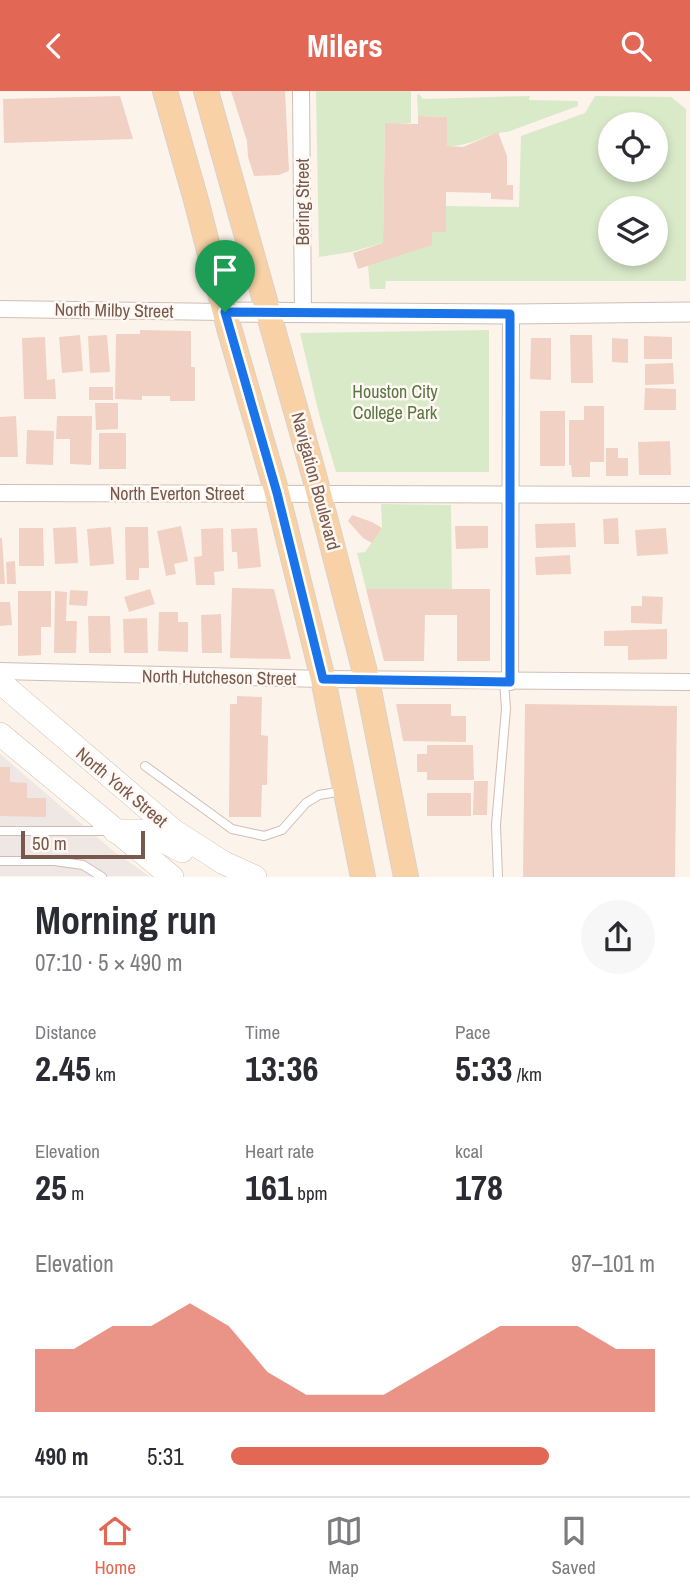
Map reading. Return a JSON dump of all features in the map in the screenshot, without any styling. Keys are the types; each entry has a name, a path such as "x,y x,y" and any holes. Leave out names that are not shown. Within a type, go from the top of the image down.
{"main road":[{"path":"165,91 277,493 323,679 363,877"},
{"name":"Navigation Boulevard","path":"206,91 319,493 367,680 406,877"},
{"name":"North York Street","path":"0,683 174,831 224,863 253,876"},
{"path":"0,700 31,725 91,761"},
{"path":"0,734 173,877"},
{"path":"115,831 144,831 197,860 253,876"}],"street":[{"name":"Bering Street","path":"302,91 303,314"},
{"name":"North Milby Street","path":"0,309 270,314 690,312"},
{"path":"507,682 510,314"},
{"name":"North Everton Street","path":"0,493 690,495"},
{"name":"North Hutcheson Street","path":"0,671 367,680 690,683"}],"lane":[{"path":"498,877 495,825 507,682"},
{"path":"145,766 232,829 264,836 282,831 306,803 319,795 345,790"},
{"path":"0,831 115,831"},
{"path":"0,861 54,860 83,865 102,877"}],"shaded area":[{"path":"0,754 112,850 149,876 0,876"}],"green space":[{"path":"316,91 411,91 411,123 385,124 383,243 319,257"},
{"path":"419,94 423,99 530,96 529,100 578,101 578,106 507,132 447,146 447,117 418,116"},
{"path":"595,96 671,97 686,109 686,281 386,281 385,289 370,289 368,266 432,232 446,232 446,206 519,207 521,136 585,113"},
{"name":"Houston City College Park","path":"489,330 489,472 336,472 300,333"},
{"path":"381,504 451,505 452,589 366,589 357,553 365,552 382,528"}],"building":[{"path":"231,91 285,91 289,171 279,175 254,176 248,157 247,141"},
{"path":"120,96 133,139 4,143 3,99"},
{"path":"418,116 447,117 447,146 463,147 498,132 507,156 507,185 513,185 513,200 491,199 491,193 446,192 446,232 432,232 432,245 358,269 353,253 383,243 385,123 418,124"},
{"path":"140,330 191,331 195,401 170,401 170,396 142,396 142,400 115,399 116,334 140,334"},
{"path":"80,335 83,371 62,373 59,337"},
{"path":"107,335 110,372 90,373 88,336"},
{"path":"570,335 592,335 593,383 571,383"},
{"path":"644,336 672,337 672,359 644,359"},
{"path":"45,337 47,380 55,379 56,399 24,399 22,338"},
{"path":"531,338 551,338 551,380 530,379"},
{"path":"612,338 628,339 628,363 612,362"},
{"path":"673,363 674,384 645,385 645,364"},
{"path":"89,387 113,387 113,400 89,400"},
{"path":"645,388 676,389 676,410 644,410"},
{"path":"95,403 118,403 118,429 96,430"},
{"path":"584,406 604,406 604,462 590,462 590,477 572,477 569,465 569,420 584,420"},
{"path":"540,411 565,411 565,466 540,466"},
{"path":"16,416 18,457 0,457 0,417"},
{"path":"57,416 92,416 91,465 70,464 70,439 56,439"},
{"path":"27,430 54,431 53,465 26,464"},
{"path":"99,433 126,433 126,469 99,469"},
{"path":"670,441 671,475 639,475 638,442"},
{"path":"606,448 618,448 618,458 628,458 628,476 606,476"},
{"path":"352,515 382,528 372,543 363,538 348,521"},
{"path":"618,518 619,544 604,544 603,519"},
{"path":"575,523 576,547 536,548 535,524"},
{"path":"181,526 188,561 174,564 176,574 166,576 157,531"},
{"path":"455,526 488,526 488,548 456,549"},
{"path":"76,527 78,563 55,564 53,528"},
{"path":"111,527 114,564 90,566 87,529"},
{"path":"125,527 148,527 149,568 139,568 139,580 126,580"},
{"path":"19,528 43,528 44,566 19,566"},
{"path":"223,528 224,571 214,572 215,585 196,585 194,557 202,556 201,529"},
{"path":"257,528 261,567 238,569 237,552 232,552 231,529"},
{"path":"666,528 668,554 637,556 635,530"},
{"path":"2,538 5,584 0,584"},
{"path":"570,555 571,574 536,575 535,557"},
{"path":"15,561 16,584 7,584 6,562"},
{"path":"232,588 274,589 291,659 230,658"},
{"path":"150,589 155,604 129,612 124,597"},
{"path":"366,589 490,589 490,661 457,661 457,615 425,615 424,661 384,661"},
{"path":"70,590 88,591 87,606 69,605"},
{"path":"18,591 51,591 51,627 41,627 41,655 18,656"},
{"path":"55,591 67,592 66,621 77,621 76,653 54,653"},
{"path":"642,596 663,597 662,624 631,623 631,606 642,606"},
{"path":"0,602 10,602 12,625 0,626"},
{"path":"159,612 178,612 178,622 188,622 188,652 158,651"},
{"path":"221,614 222,653 202,653 201,615"},
{"path":"88,616 110,616 111,653 89,653"},
{"path":"147,618 148,653 124,653 123,619"},
{"path":"667,629 667,659 628,660 628,646 604,646 604,631"},
{"path":"237,696 262,697 261,735 268,736 267,785 262,785 261,817 229,817 230,704 237,704"},
{"path":"396,704 451,704 451,716 466,716 466,742 403,741"},
{"path":"525,704 677,706 675,877 523,877"},
{"path":"427,745 473,745 474,780 427,780 427,772 417,772 417,754 427,754"},
{"path":"0,767 10,767 10,782 27,783 27,798 46,798 46,817 0,816"},
{"path":"474,781 488,781 487,815 473,815"},
{"path":"427,793 471,793 471,816 427,816"}],"route":[{"path":"225,312 510,314 510,682 323,679 277,493 225,312"}]}
